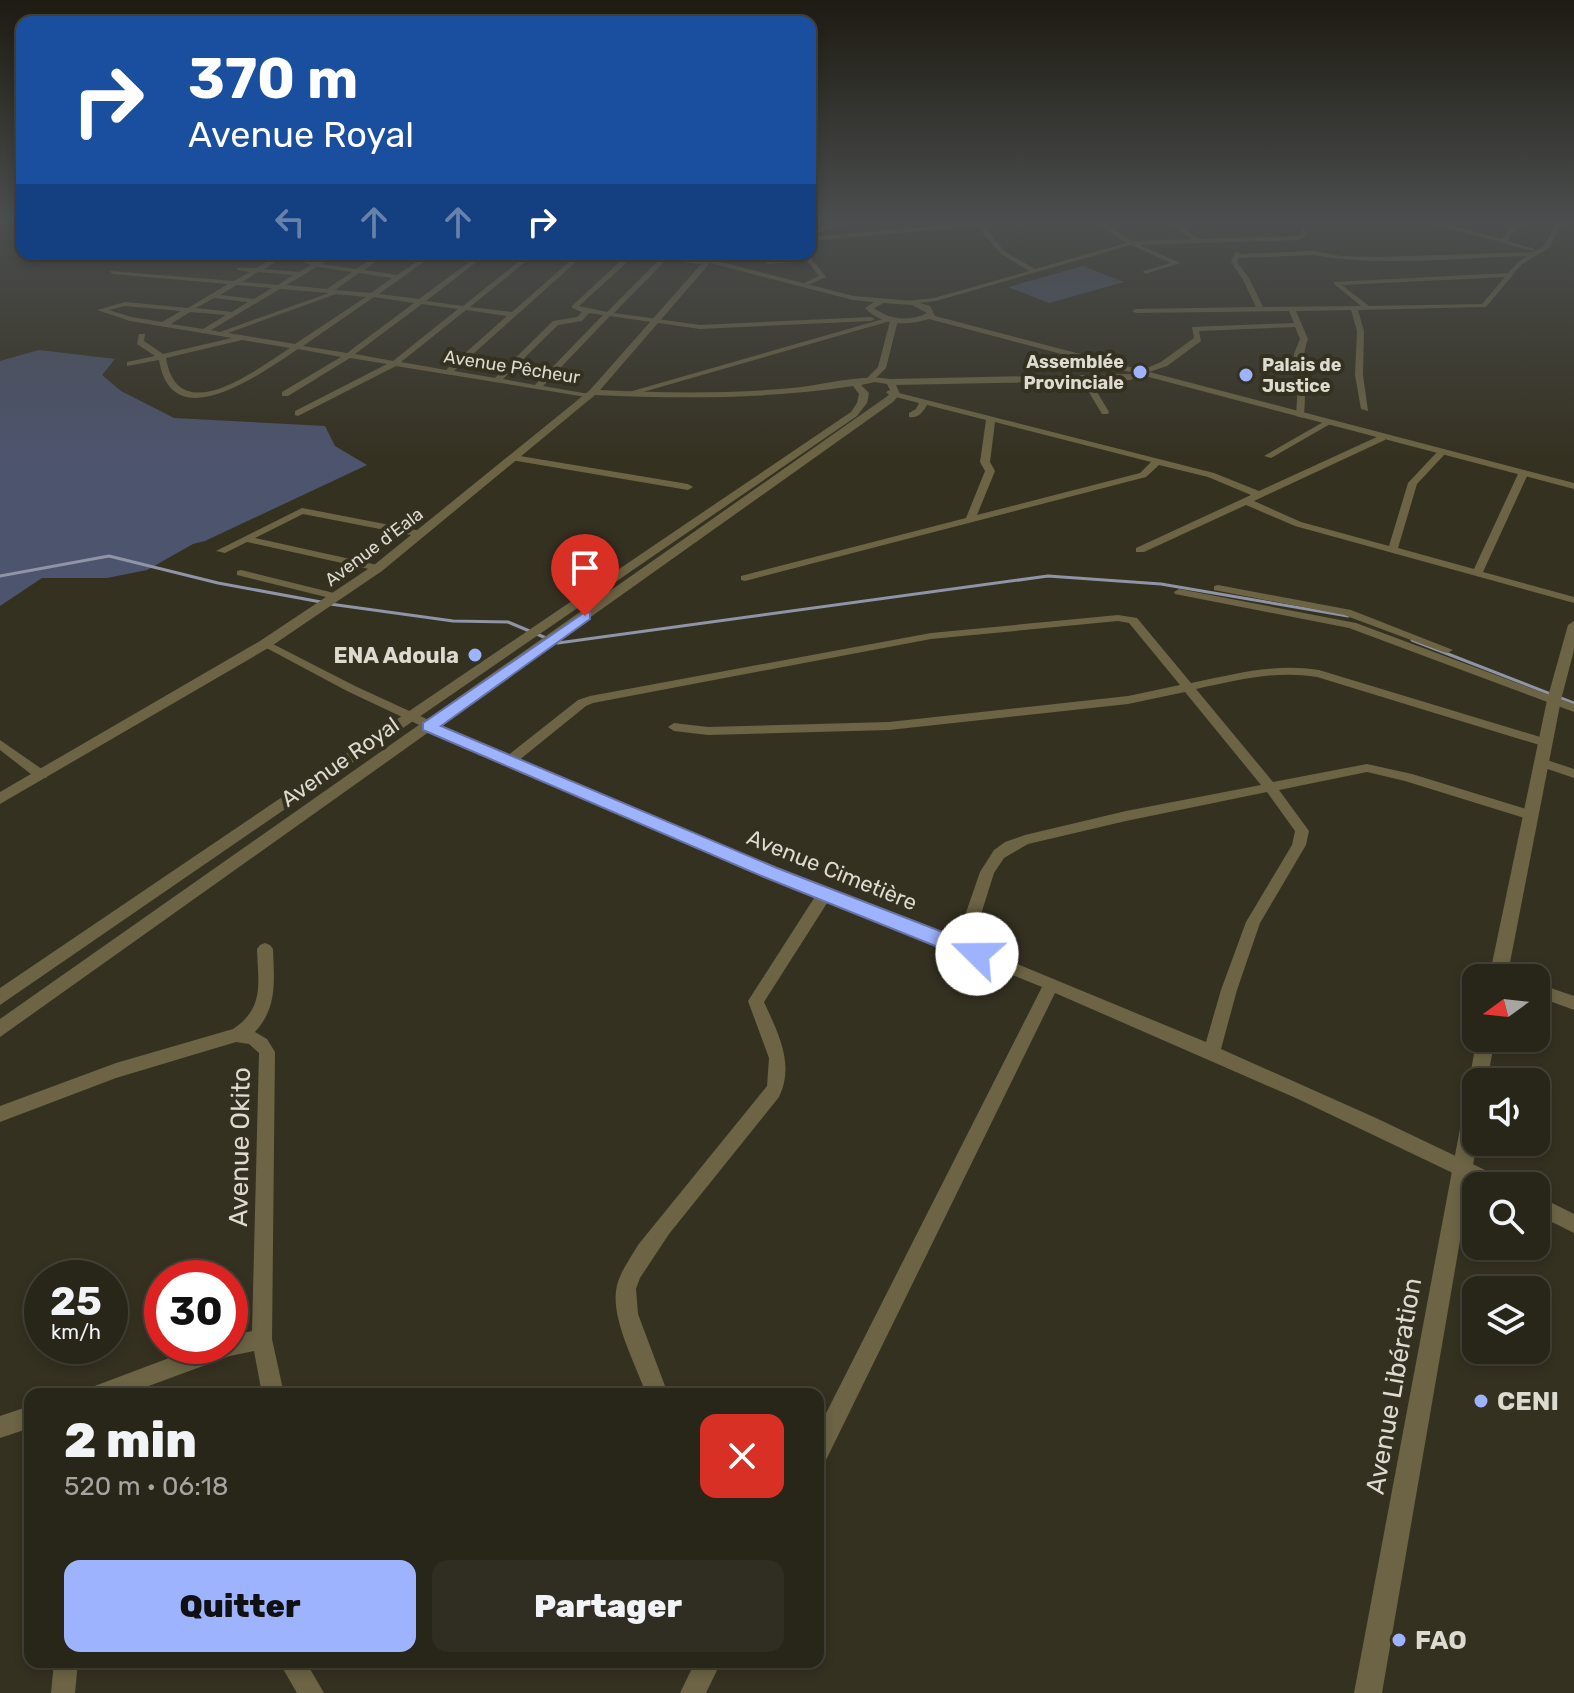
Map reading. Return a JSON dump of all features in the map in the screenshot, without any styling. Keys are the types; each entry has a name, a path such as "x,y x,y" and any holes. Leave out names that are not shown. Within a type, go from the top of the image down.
{"street":[{"path":"163,325 200,302"},
{"path":"206,330 255,302"},
{"path":"221,333 306,302"},
{"path":"142,336 140,342 162,357 164,374 169,382 183,392 205,396 244,379 362,302"},
{"path":"285,394 348,356 421,302 515,315"},
{"path":"298,413 394,364 472,302"},
{"path":"447,373 529,302"},
{"path":"580,302 574,307 609,315 718,327 892,320 928,312"},
{"path":"536,388 622,302"},
{"name":"Avenue d'Eala","path":"0,799 265,644 378,568 591,394 672,302"},
{"path":"859,302 869,308 872,320"},
{"path":"869,308 880,302"},
{"path":"909,302 928,312 1137,374 1574,486"},
{"path":"928,312 933,302"},
{"path":"1257,302 1261,309"},
{"path":"1360,302 1368,308"},
{"path":"1136,311 1472,309 1490,302"},
{"name":"Avenue Pêcheur","path":"186,310 125,304 101,310 122,318 536,388 591,394"},
{"path":"1353,308 1360,319 1362,352 1359,369 1365,409"},
{"path":"186,310 234,314"},
{"path":"1291,310 1304,339 1298,354 1302,381 1300,416"},
{"path":"496,381 556,323 579,319 587,311"},
{"path":"626,394 872,320"},
{"path":"879,388 892,320"},
{"path":"1137,374 1164,364 1198,339 1195,329 1297,325"},
{"path":"130,364 247,338"},
{"path":"1164,364 1170,382"},
{"path":"591,394 879,388 915,383 1149,377"},
{"path":"1085,379 1105,412"},
{"path":"879,388 869,380 879,388 1230,481 1260,495"},
{"name":"Avenue Royal","path":"0,998 854,414 879,388"},
{"name":"Avenue Royal","path":"0,1029 554,639 879,388"},
{"path":"912,415 919,411 925,400"},
{"path":"970,521 990,471 985,462 991,417"},
{"path":"1268,456 1328,423"},
{"path":"1140,550 1382,438"},
{"path":"1393,549 1416,478 1441,453"},
{"path":"514,458 688,487"},
{"path":"745,578 1143,475 1158,461"},
{"path":"1477,573 1523,474"},
{"path":"1246,501 1286,520 1574,600"},
{"path":"221,551 302,511 421,534"},
{"path":"247,539 378,568"},
{"path":"241,573 335,599"},
{"path":"1218,588 1347,612 1556,695 1574,708"},
{"path":"1179,592 1345,623 1574,699"},
{"path":"510,761 582,703 590,700 931,636 1127,618 1137,624 1271,788 1298,823 1302,838 1253,922 1212,1051"},
{"path":"1503,964 1541,762 1574,625"},
{"name":"Avenue Cimetière","path":"265,644 428,727 825,894 1212,1051 1470,1172"},
{"path":"674,727 690,731 723,731 889,726 1091,705 1188,690 1265,671 1294,670 1319,674 1546,743"},
{"path":"0,744 41,775"},
{"path":"1541,762 1574,774"},
{"path":"977,954 969,927 987,872 1010,846 1126,816 1353,769 1377,769 1531,815"},
{"path":"655,1388 633,1327 626,1287 633,1271 676,1211 738,1139 774,1090 779,1076 776,1058 756,1001 825,894"},
{"path":"944,941 969,927"},
{"path":"265,949 267,1052"},
{"path":"824,1440 1051,986"},
{"path":"1550,994 1574,1003"},
{"path":"236,1035 257,1021 265,1006"},
{"name":"Avenue Okito","path":"0,1114 87,1078 236,1035 251,1036 260,1041 267,1052 262,1339 272,1388"},
{"name":"Avenue Libération","path":"1368,1693 1462,1156"},
{"path":"1550,1211 1574,1224"},
{"path":"248,1342 262,1339"},
{"path":"115,1388 180,1364"},
{"path":"0,1427 24,1419"},
{"path":"63,1693 65,1668"},
{"path":"295,1668 312,1693"},
{"path":"692,1693 706,1668"}],"shaded area":[{"path":"39,350 115,359 102,375 121,391 174,418 325,426 335,446 367,465 193,544 147,570 107,578 42,578 0,606 0,361"}],"waterway":[{"path":"0,576 109,556 218,583 321,602"},
{"path":"330,604 453,621 508,622 558,643 1048,576 1161,584 1348,616"},
{"path":"1412,640 1574,703"}],"place":[{"name":"Assemblée Provinciale","path":"1140,372"},
{"name":"Palais de Justice","path":"1246,375"},
{"name":"ENA Adoula","path":"475,655"},
{"name":"CENI","path":"1481,1401"},
{"name":"FAO","path":"1399,1640"}],"route":[{"path":"585,616 428,727 771,873 977,954"}]}
